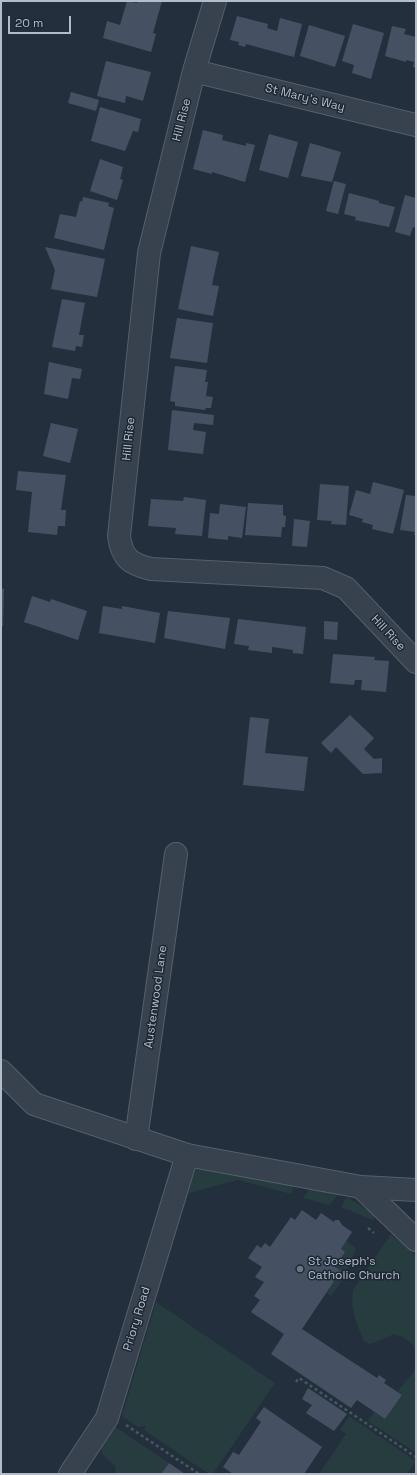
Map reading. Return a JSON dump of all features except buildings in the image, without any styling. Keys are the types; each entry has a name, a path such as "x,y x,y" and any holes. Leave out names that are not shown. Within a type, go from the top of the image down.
{"street":[{"name":"Hill Rise","path":"215,1 194,71 149,253 119,529 121,550 129,561 150,569 323,578 346,588 416,662"},
{"name":"St Mary's Way","path":"194,71 416,125"},
{"name":"Austenwood Lane","path":"136,1139 176,854"},
{"path":"1,1072 34,1104 187,1155 361,1187 416,1190"},
{"name":"Priory Road","path":"70,1474 107,1418 187,1155"},
{"path":"361,1187 416,1240"}],"path":[{"path":"368,1228 374,1233"},
{"path":"296,1382 299,1378 416,1457"},
{"path":"108,1414 199,1474"}],"green space":[{"path":"197,1166 295,1184 291,1194 238,1180 185,1194 192,1171"},
{"path":"310,1188 338,1194 330,1205 303,1198"},
{"path":"346,1198 349,1198 376,1215 373,1220 341,1207"},
{"path":"391,1234 416,1256 416,1352 413,1345 408,1340 394,1334 370,1344 364,1341 356,1322 352,1305 353,1290"},
{"path":"346,1241 356,1248 345,1276 331,1296 327,1293 341,1271 330,1263"},
{"path":"156,1302 275,1383 213,1474 209,1474 144,1430 146,1426 138,1427 122,1416"},
{"path":"416,1366 416,1453 368,1421 374,1412 385,1419 402,1395 398,1392"},
{"path":"349,1416 416,1461 407,1474 319,1474 346,1434 340,1430"},
{"path":"114,1426 169,1463 161,1474 117,1474 115,1472 116,1467 103,1455 100,1447"}],"place":[{"name":"St Joseph's Catholic Church","path":"300,1269"}]}
